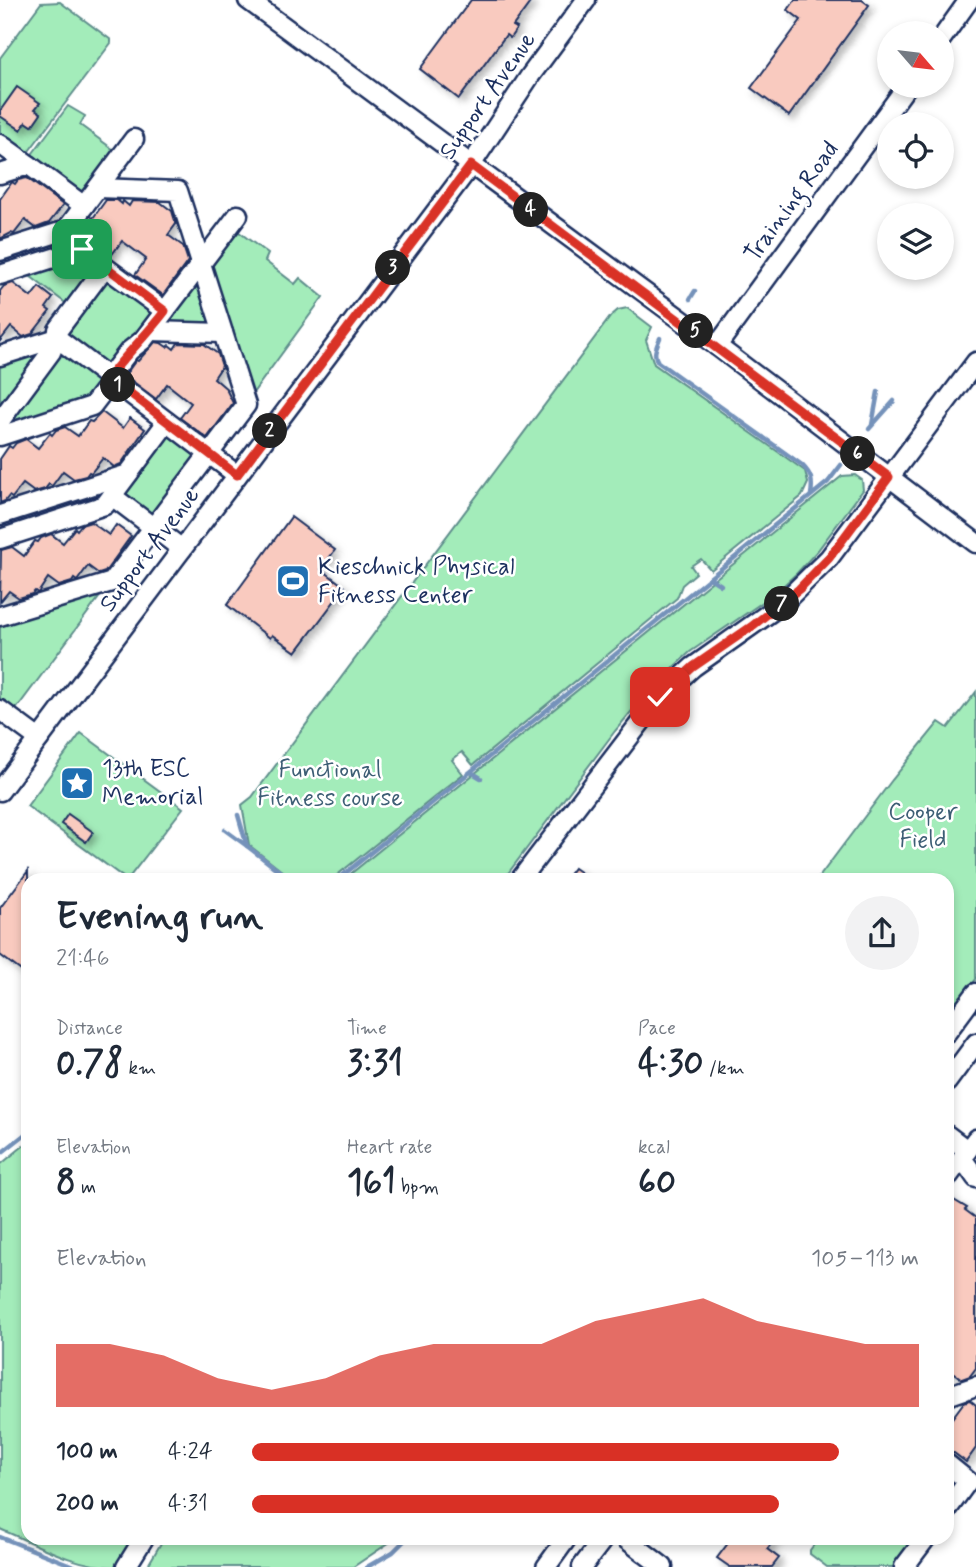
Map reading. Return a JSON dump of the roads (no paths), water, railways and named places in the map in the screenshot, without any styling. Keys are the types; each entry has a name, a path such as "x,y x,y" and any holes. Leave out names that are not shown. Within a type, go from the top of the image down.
{"street":[{"path":"248,0 717,346 976,543"},
{"name":"Support Avenue","path":"0,790 471,165 530,76 586,0"},
{"path":"954,21 969,0"},
{"name":"Training Road","path":"717,346 898,98"},
{"path":"63,234 134,139"},
{"path":"0,144 84,206"},
{"path":"0,174 29,165"},
{"path":"0,616 112,582 246,405 178,191 98,188"},
{"path":"0,436 92,406 129,351 143,340 237,215"},
{"path":"0,251 60,232 165,311"},
{"path":"0,275 82,249"},
{"path":"0,421 51,352 58,330 106,267"},
{"path":"150,331 223,333"},
{"path":"57,338 237,475"},
{"path":"0,356 57,338"},
{"path":"525,873 660,697 693,667 751,627 799,589 829,558 976,362"},
{"path":"0,538 105,505 167,422"},
{"path":"0,515 128,474"},
{"path":"112,496 181,549"},
{"path":"0,710 39,738"},
{"path":"954,1023 976,993"},
{"path":"954,1073 976,1043"},
{"path":"954,1138 971,1146"},
{"path":"971,1146 976,1178"},
{"path":"954,1169 971,1146"},
{"path":"954,1394 976,1386"},
{"path":"954,1470 972,1484 954,1503"},
{"path":"126,1567 140,1545"},
{"path":"545,1567 562,1545"},
{"path":"582,1567 599,1545"},
{"path":"634,1545 663,1567"},
{"path":"904,1567 921,1545"}],"waterway":[{"path":"690,299 695,291"},
{"path":"660,338 655,353 658,362 802,465 811,478 811,495"},
{"path":"872,425 878,392"},
{"path":"869,429 894,401"},
{"path":"346,873 828,482 841,465"},
{"path":"710,578 721,585"},
{"path":"471,772 481,778"},
{"path":"238,815 247,846 282,873"},
{"path":"225,830 247,846"},
{"path":"0,1154 21,1138"},
{"path":"0,1537 76,1567"},
{"path":"367,1567 400,1545"}],"place":[{"name":"Kieschnick Physical Fitness Center","path":"293,581"},
{"name":"13th ESC Memorial","path":"77,783"}],"park label":[{"name":"Functional Fitness course","path":"330,784"},
{"name":"Cooper Field","path":"923,826"}]}
